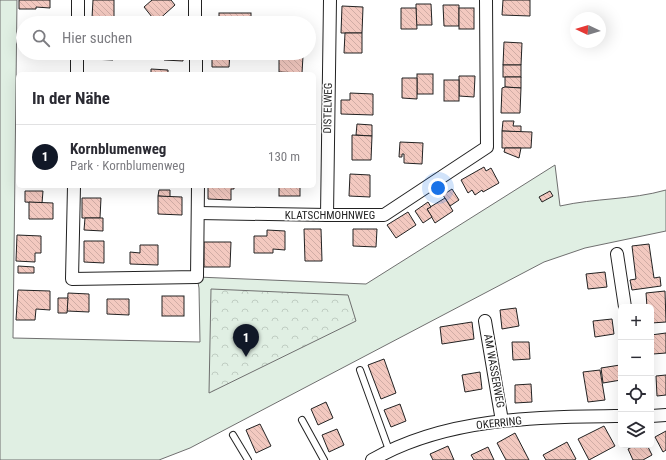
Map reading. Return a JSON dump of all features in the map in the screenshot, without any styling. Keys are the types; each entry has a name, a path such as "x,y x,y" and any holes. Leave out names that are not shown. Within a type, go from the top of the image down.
{"street":[{"path":"78,0 78,16"},
{"path":"195,0 195,16"},
{"name":"DISTELWEG","path":"327,215 330,0"},
{"name":"KLATSCHMOHNWEG","path":"198,213 384,215 487,148 486,0"},
{"path":"77,60 77,72"},
{"path":"196,60 196,72"},
{"path":"74,188 72,279 197,277 198,188"},
{"path":"618,254 625,304"},
{"name":"AM WASSERWEG","path":"485,320 502,421"},
{"path":"654,416 666,415"},
{"name":"OKERRING","path":"382,456 409,442 461,427 502,421 575,416 618,416"}],"lane":[{"path":"360,370 382,456"},
{"path":"302,420 324,460"},
{"path":"233,435 248,460"}],"green space":[{"path":"0,0 17,0 13,338 200,342 199,288 197,277 366,284 555,165 560,206 573,203 640,196 666,190 666,231 585,248 544,262 190,448 159,460 0,460"},
{"path":"211,289 348,295 356,321 209,393"}],"building":[{"path":"19,0 50,0 50,8 36,7 36,9 19,9"},
{"path":"93,0 114,0 114,16 92,16"},
{"path":"152,0 171,0 175,5 163,16 151,16 144,7"},
{"path":"503,0 530,0 530,16 502,15"},
{"path":"416,4 431,4 432,25 416,25"},
{"path":"443,5 459,5 459,26 444,26"},
{"path":"342,6 363,7 362,33 341,33"},
{"path":"401,8 416,8 417,29 401,29"},
{"path":"459,8 474,8 474,29 459,29"},
{"path":"219,13 251,13 251,16 219,16"},
{"path":"345,33 362,33 362,53 344,53"},
{"path":"504,42 522,43 521,65 503,65"},
{"path":"212,60 230,60 229,67 212,67"},
{"path":"279,60 303,60 302,72 279,72"},
{"path":"503,65 521,65 521,77 503,77"},
{"path":"151,69 168,70 168,72 151,72"},
{"path":"417,74 433,74 433,94 417,94"},
{"path":"459,76 475,76 474,97 459,96"},
{"path":"505,77 521,77 521,88 505,87"},
{"path":"402,78 417,78 417,99 402,98"},
{"path":"444,80 459,80 459,101 444,101"},
{"path":"502,88 521,88 520,113 501,113"},
{"path":"350,93 373,94 373,115 341,114 341,100 350,100"},
{"path":"503,121 514,121 513,126 521,126 521,132 502,131"},
{"path":"357,124 372,125 372,136 356,135"},
{"path":"502,131 532,132 531,148 502,148"},
{"path":"352,135 372,136 371,160 352,160"},
{"path":"400,142 423,143 422,164 404,163 404,154 402,154 402,157 399,157"},
{"path":"505,148 521,148 519,158 504,152"},
{"path":"484,167 486,171 491,168 499,183 483,192 482,190 475,195 472,190 468,193 461,180"},
{"path":"350,174 370,175 370,197 349,196"},
{"path":"208,188 234,188 231,189 231,200 208,199"},
{"path":"279,188 300,188 300,196 279,196"},
{"path":"452,189 459,200 450,206 443,195"},
{"path":"159,190 170,190 170,197 158,196"},
{"path":"25,191 43,191 42,203 25,202"},
{"path":"550,191 553,196 542,202 539,197"},
{"path":"158,196 182,197 182,215 158,214"},
{"path":"82,198 101,198 100,218 82,218"},
{"path":"445,198 453,211 435,223 427,209"},
{"path":"29,202 53,203 53,219 29,219"},
{"path":"428,202 431,207 427,209 432,217 423,223 415,211"},
{"path":"408,212 416,225 396,238 387,225"},
{"path":"85,218 103,218 103,231 84,230"},
{"path":"304,229 321,229 322,261 305,261"},
{"path":"353,229 377,229 376,247 353,246"},
{"path":"267,230 285,231 285,250 273,249 273,253 254,253 254,236 267,236"},
{"path":"17,235 41,236 41,253 35,253 35,262 16,261"},
{"path":"84,241 104,241 104,263 84,262"},
{"path":"204,242 231,242 230,267 204,267"},
{"path":"649,244 654,278 660,277 661,286 632,290 630,280 636,279 632,246"},
{"path":"140,245 158,245 158,265 130,264 130,252 140,253"},
{"path":"18,266 34,267 34,273 18,273"},
{"path":"605,272 607,287 588,289 586,274"},
{"path":"18,290 50,291 50,310 36,309 35,320 16,320"},
{"path":"665,291 666,322 654,323 654,304 647,304 646,293"},
{"path":"68,293 89,294 89,312 67,311"},
{"path":"162,296 184,296 184,316 162,316"},
{"path":"58,298 68,298 67,313 58,313"},
{"path":"107,299 129,299 129,315 107,314"},
{"path":"516,308 519,326 502,329 500,310"},
{"path":"612,319 614,334 595,337 593,321"},
{"path":"472,322 474,339 442,344 440,327"},
{"path":"666,333 666,353 654,354 654,335"},
{"path":"512,342 529,342 530,359 513,360"},
{"path":"384,359 396,393 381,399 368,365"},
{"path":"618,365 618,380 603,383 601,368"},
{"path":"600,370 605,400 588,402 583,372"},
{"path":"480,372 482,389 465,392 462,375"},
{"path":"666,375 666,395 657,396 656,376"},
{"path":"531,384 532,402 515,403 515,385"},
{"path":"326,402 333,418 318,425 311,409"},
{"path":"400,404 406,421 391,427 384,410"},
{"path":"260,424 271,446 256,453 246,430"},
{"path":"604,426 615,446 589,460 578,439"},
{"path":"337,429 344,445 329,452 322,435"},
{"path":"666,431 666,450 663,452 655,437"},
{"path":"515,433 529,460 506,460 497,443"},
{"path":"567,442 576,459 546,460 543,455"},
{"path":"448,446 454,460 433,460 430,454"},
{"path":"488,447 494,460 474,460 471,455"},
{"path":"648,448 652,455 643,460 633,460 628,449"}],"place":[{"name":"Kornblumenweg","path":"246,357"}]}
